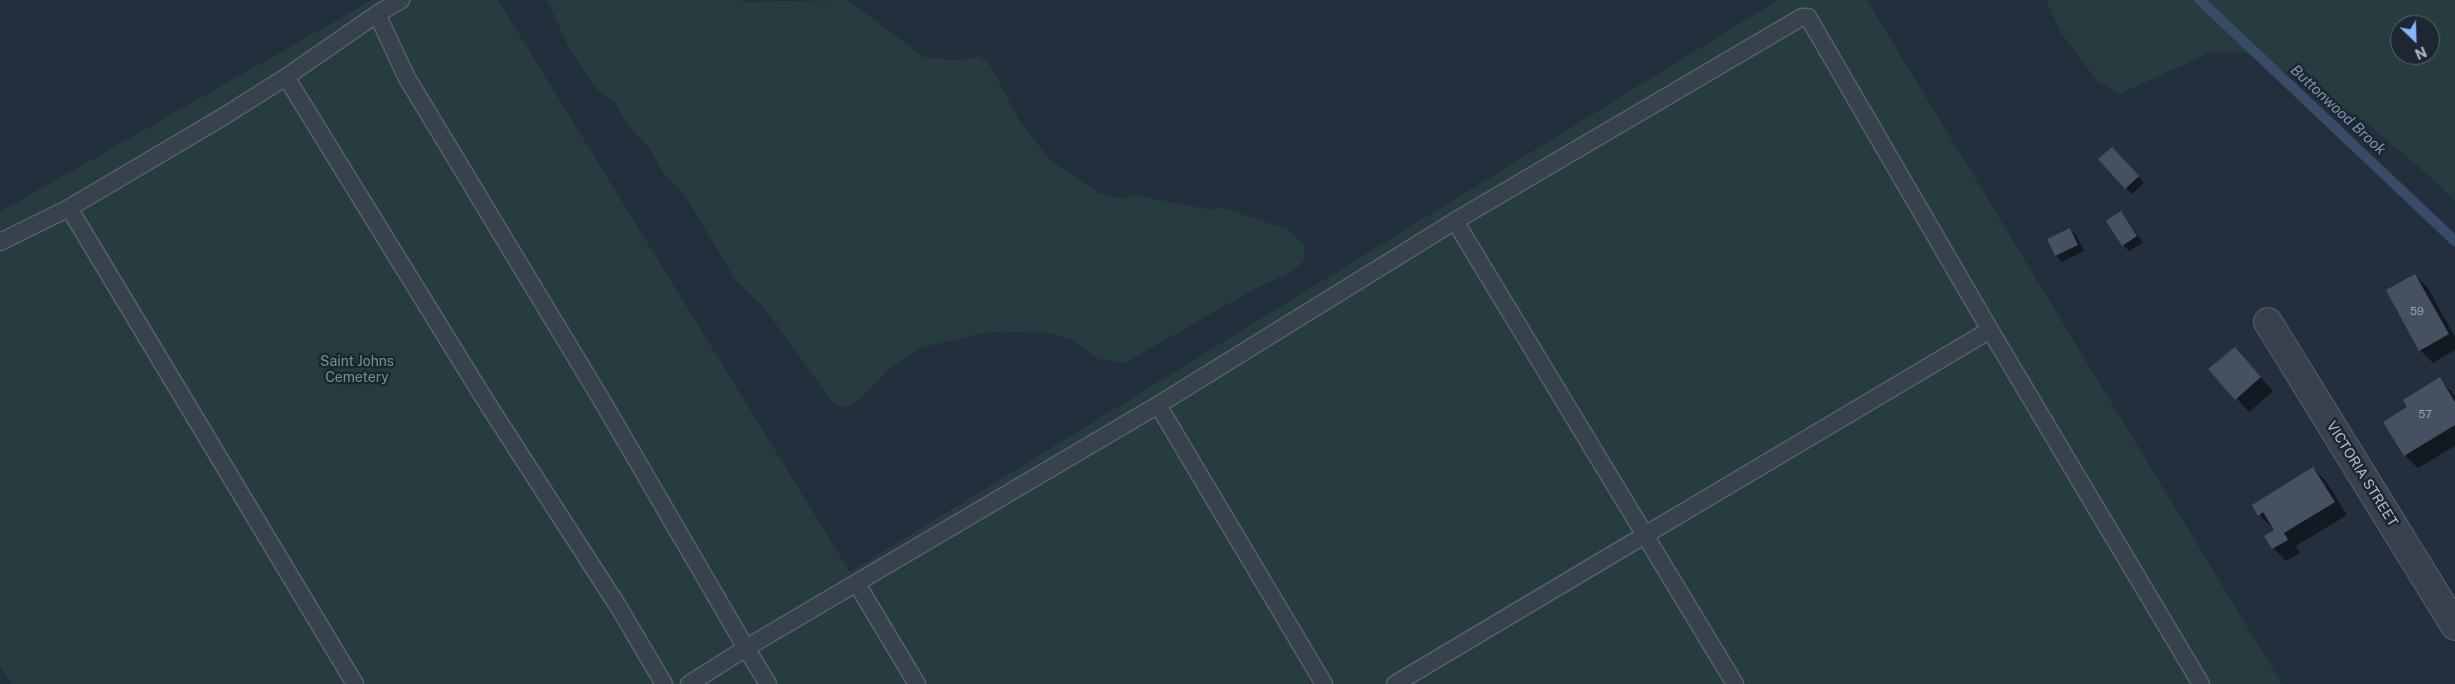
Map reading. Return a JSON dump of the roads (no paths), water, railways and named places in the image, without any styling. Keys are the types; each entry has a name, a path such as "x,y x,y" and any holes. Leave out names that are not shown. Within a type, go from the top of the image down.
{"street":[{"name":"VICTORIA STREET","path":"2268,322 2455,626"}],"lane":[{"path":"0,242 69,208 221,118 286,77 400,0"},
{"path":"377,14 407,78 596,391 768,684"},
{"path":"689,684 746,648 1158,405 1455,221 1802,17 1808,17 1990,330 2201,684"},
{"path":"286,77 487,403 618,606 664,684"},
{"path":"69,208 354,684"},
{"path":"1455,221 1735,684"},
{"path":"1395,684 1990,330"},
{"path":"1158,405 1324,684"},
{"path":"857,584 917,684"}],"waterway":[{"name":"Buttonwood Brook","path":"2200,0 2455,241"}],"park label":[{"name":"Saint Johns Cemetery","path":"357,370"}]}
